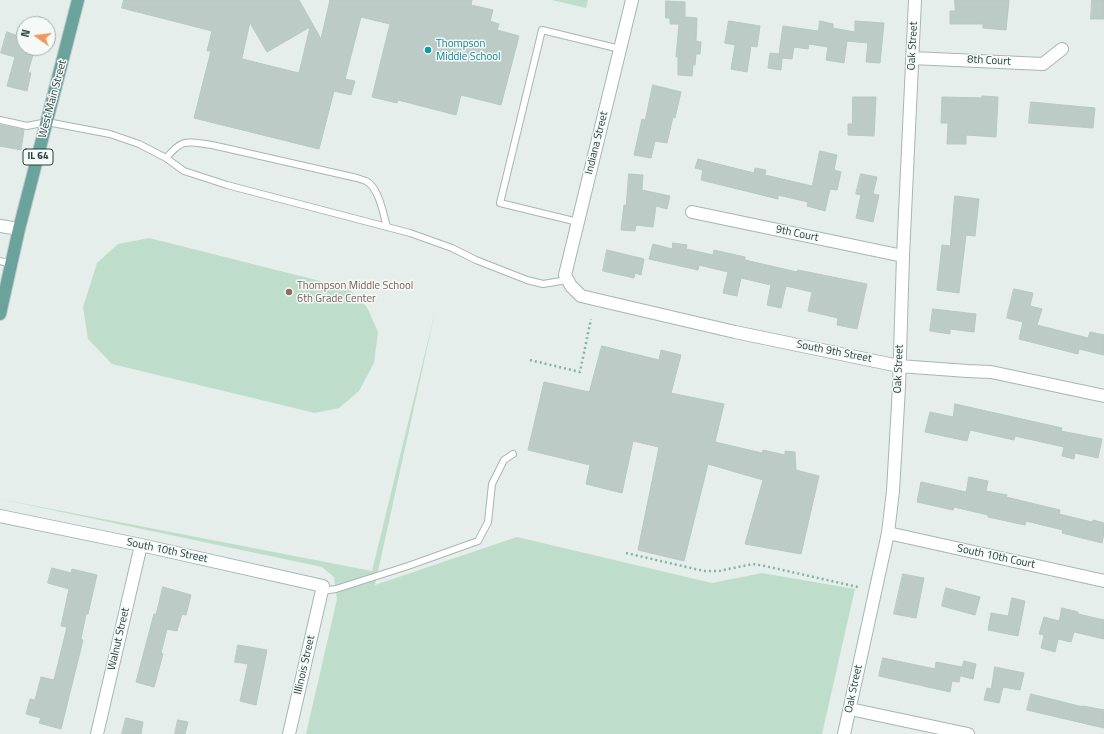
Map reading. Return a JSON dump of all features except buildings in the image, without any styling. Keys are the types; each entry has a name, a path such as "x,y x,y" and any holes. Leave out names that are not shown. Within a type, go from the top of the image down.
{"main road":[{"name":"West Main Street","path":"0,312 6,263 19,229 78,0"}],"street":[{"name":"Indiana Street","path":"569,283 565,275 632,0"},
{"name":"Oak Street","path":"844,734 888,533 893,491 915,0"},
{"name":"8th Court","path":"912,58 1043,64 1062,50"},
{"name":"9th Court","path":"692,212 903,256"},
{"path":"0,226 19,229"},
{"name":"South 9th Street","path":"569,283 581,296 735,332 899,366 991,372 1104,396"},
{"name":"South 10th Street","path":"0,516 141,545 323,586 321,594"},
{"name":"South 10th Court","path":"888,533 1104,581"},
{"name":"Walnut Street","path":"97,734 141,545"},
{"name":"Illinois Street","path":"289,734 321,594"},
{"path":"850,709 968,734"}],"lane":[{"path":"578,222 500,203 542,30 620,49"},
{"path":"0,120 26,126 46,122 110,134 139,144 166,158 184,171 227,185 410,233 452,248 476,260 527,280 542,284 569,283"},
{"path":"166,158 178,144 186,142 212,145 357,178 367,182 374,188 381,204 387,227"},
{"path":"321,594 478,541 488,522 492,484 504,460 513,454"}],"path":[{"path":"530,360 580,372 591,319"},
{"path":"626,553 704,571 719,571 753,564 858,587"}],"green space":[{"path":"552,0 588,0 586,8"},
{"path":"149,238 348,288 367,307 378,332 374,363 359,391 339,408 315,413 112,364 88,339 83,307 97,263 118,244"},
{"path":"435,312 375,585 517,537 712,583 762,573 855,589 822,734 306,734 337,599 334,577 322,567 0,499 372,571"}],"place":[{"name":"Thompson Middle School","path":"428,50"},
{"name":"Thompson Middle School 6th Grade Center","path":"289,292"}]}
